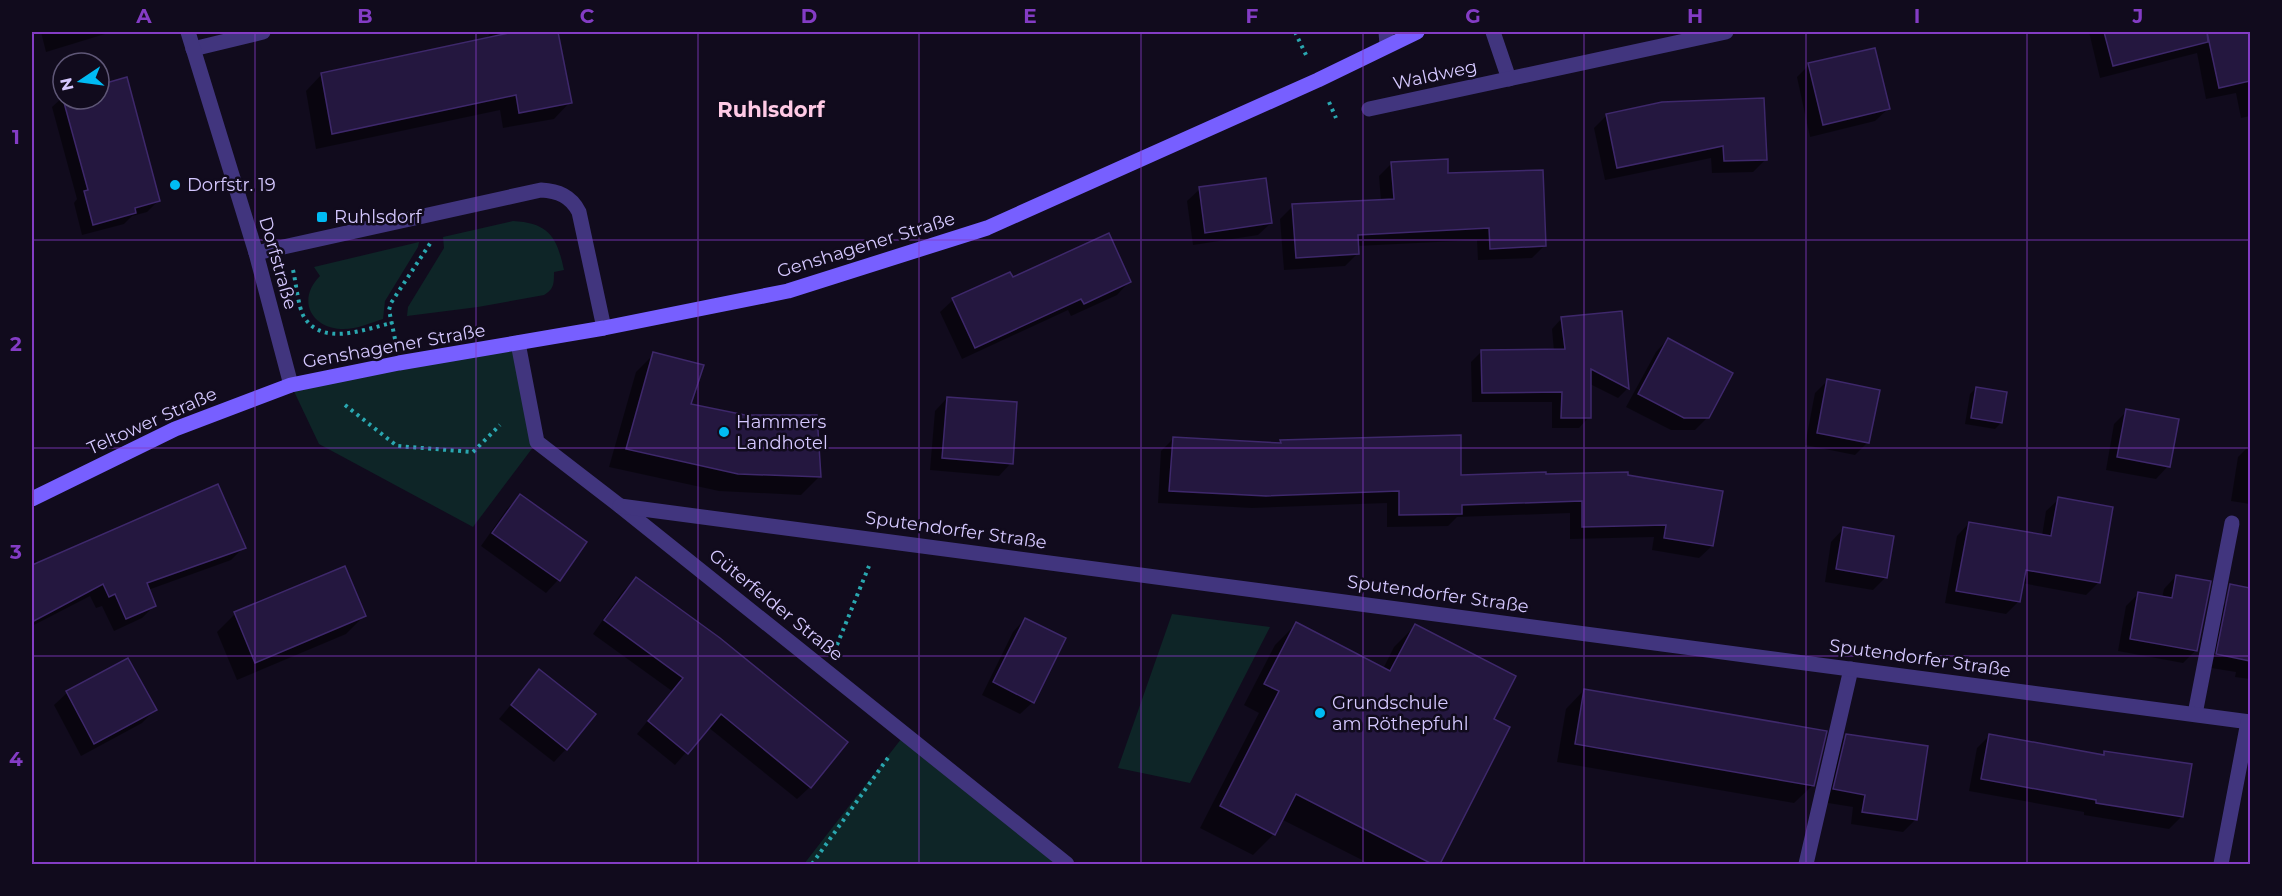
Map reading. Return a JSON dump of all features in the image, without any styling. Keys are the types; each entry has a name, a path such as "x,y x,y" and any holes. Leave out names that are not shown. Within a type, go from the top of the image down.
{"main road":[{"name":"Genshagener Straße","path":"291,385 399,363 604,328 788,291 987,228 1318,80 1387,38 1417,32"},
{"name":"Teltower Straße","path":"32,499 175,429 291,385"}],"street":[{"name":"Dorfstraße","path":"188,32 256,253 291,385"},
{"path":"193,49 263,32"},
{"name":"Waldweg","path":"1493,32 1509,79"},
{"name":"Waldweg","path":"1369,109 1726,32"},
{"path":"256,253 541,190 554,191 576,205 579,212 604,328"},
{"name":"Güterfelder Straße","path":"518,343 537,442 1067,864"},
{"name":"Sputendorfer Straße","path":"620,506 2249,722"},
{"path":"2195,714 2232,524"},
{"path":"1806,864 1851,669"},
{"path":"2221,864 2249,722"}],"path":[{"path":"288,246 303,316 319,331 342,334 392,323 389,310 392,303 433,240 428,216"},
{"path":"345,405 397,446 473,452 500,425"},
{"path":"826,671 880,540"},
{"path":"812,864 905,734"}],"green space":[{"path":"513,221 536,225 550,234 555,241 564,270 554,272 550,291 544,295 478,307 407,316 408,307 444,248 443,237"},
{"path":"419,242 385,301 383,319 341,329 321,323 310,310 309,294 320,276 314,267"},
{"path":"518,343 537,442 473,527 319,444 291,385"},
{"path":"1172,614 1270,627 1190,783 1118,768"},
{"path":"905,734 1067,864 804,864"}],"building":[{"path":"514,32 558,32 572,103 519,113 516,95 332,134 321,73"},
{"path":"2104,32 2207,32 2208,42 2113,66"},
{"path":"2207,32 2250,32 2250,81 2219,88"},
{"path":"1875,48 1890,109 1823,125 1808,63"},
{"path":"127,77 160,201 135,208 136,213 93,225 84,191 88,190 66,111 111,111 111,82"},
{"path":"1764,98 1767,160 1724,161 1723,146 1617,168 1606,114 1662,102"},
{"path":"1448,159 1448,173 1543,170 1546,246 1490,249 1489,228 1358,235 1359,254 1296,258 1292,204 1394,199 1391,162"},
{"path":"1266,178 1272,223 1205,233 1199,187"},
{"path":"1109,233 1131,282 1084,304 1081,299 975,348 952,298 1010,272 1013,277"},
{"path":"1622,311 1629,389 1591,369 1591,418 1561,418 1562,392 1482,393 1481,350 1565,349 1561,317"},
{"path":"1668,338 1733,373 1709,418 1684,418 1638,394"},
{"name":"Hammers Landhotel","path":"653,352 704,365 691,404 745,415 817,415 821,477 738,474 626,449"},
{"path":"1827,379 1880,390 1869,443 1817,433"},
{"path":"1976,387 2007,392 2002,423 1971,418"},
{"path":"947,397 1017,402 1013,464 942,458"},
{"path":"2126,409 2179,419 2170,467 2117,457"},
{"path":"1461,435 1461,475 1628,472 1628,475 1723,491 1713,546 1664,538 1666,525 1582,527 1582,501 1462,505 1462,514 1399,515 1399,491 1266,496 1169,491 1173,437 1281,443 1280,440"},
{"path":"218,484 246,548 147,583 156,606 126,619 115,594 109,597 103,584 32,622 32,565"},
{"path":"520,494 587,542 560,581 492,533"},
{"path":"2058,497 2113,507 2100,583 2026,570 2020,602 1956,591 1969,522 2051,536"},
{"path":"1843,527 1894,536 1887,578 1836,569"},
{"path":"345,566 366,616 255,663 234,612"},
{"path":"2176,575 2211,581 2197,651 2130,639 2138,592 2172,598"},
{"path":"636,577 720,638 848,742 811,788 721,714 688,754 648,721 683,678 604,620"},
{"path":"2230,584 2250,588 2250,661 2216,654"},
{"path":"1025,618 1066,638 1034,703 993,682"},
{"path":"1296,622 1390,671 1415,624 1516,676 1494,719 1510,727 1440,864 1432,864 1296,794 1275,835 1220,806 1279,691 1264,684"},
{"path":"128,658 157,710 94,744 66,691"},
{"path":"539,669 596,714 567,750 511,705"},
{"path":"1584,689 1827,731 1814,786 1575,744"},
{"path":"1846,734 1928,746 1917,820 1862,812 1865,795 1833,789"},
{"path":"1989,734 2104,755 2104,751 2192,764 2183,817 2096,803 2096,800 1981,779"}],"place":[{"name":"Dorfstr. 19","path":"175,185"},
{"name":"Ruhlsdorf","path":"322,217"},
{"name":"Hammers Landhotel","path":"724,432"},
{"name":"Grundschule am Röthepfuhl","path":"1320,713"}],"district":[{"name":"Ruhlsdorf","path":"771,110"}]}
